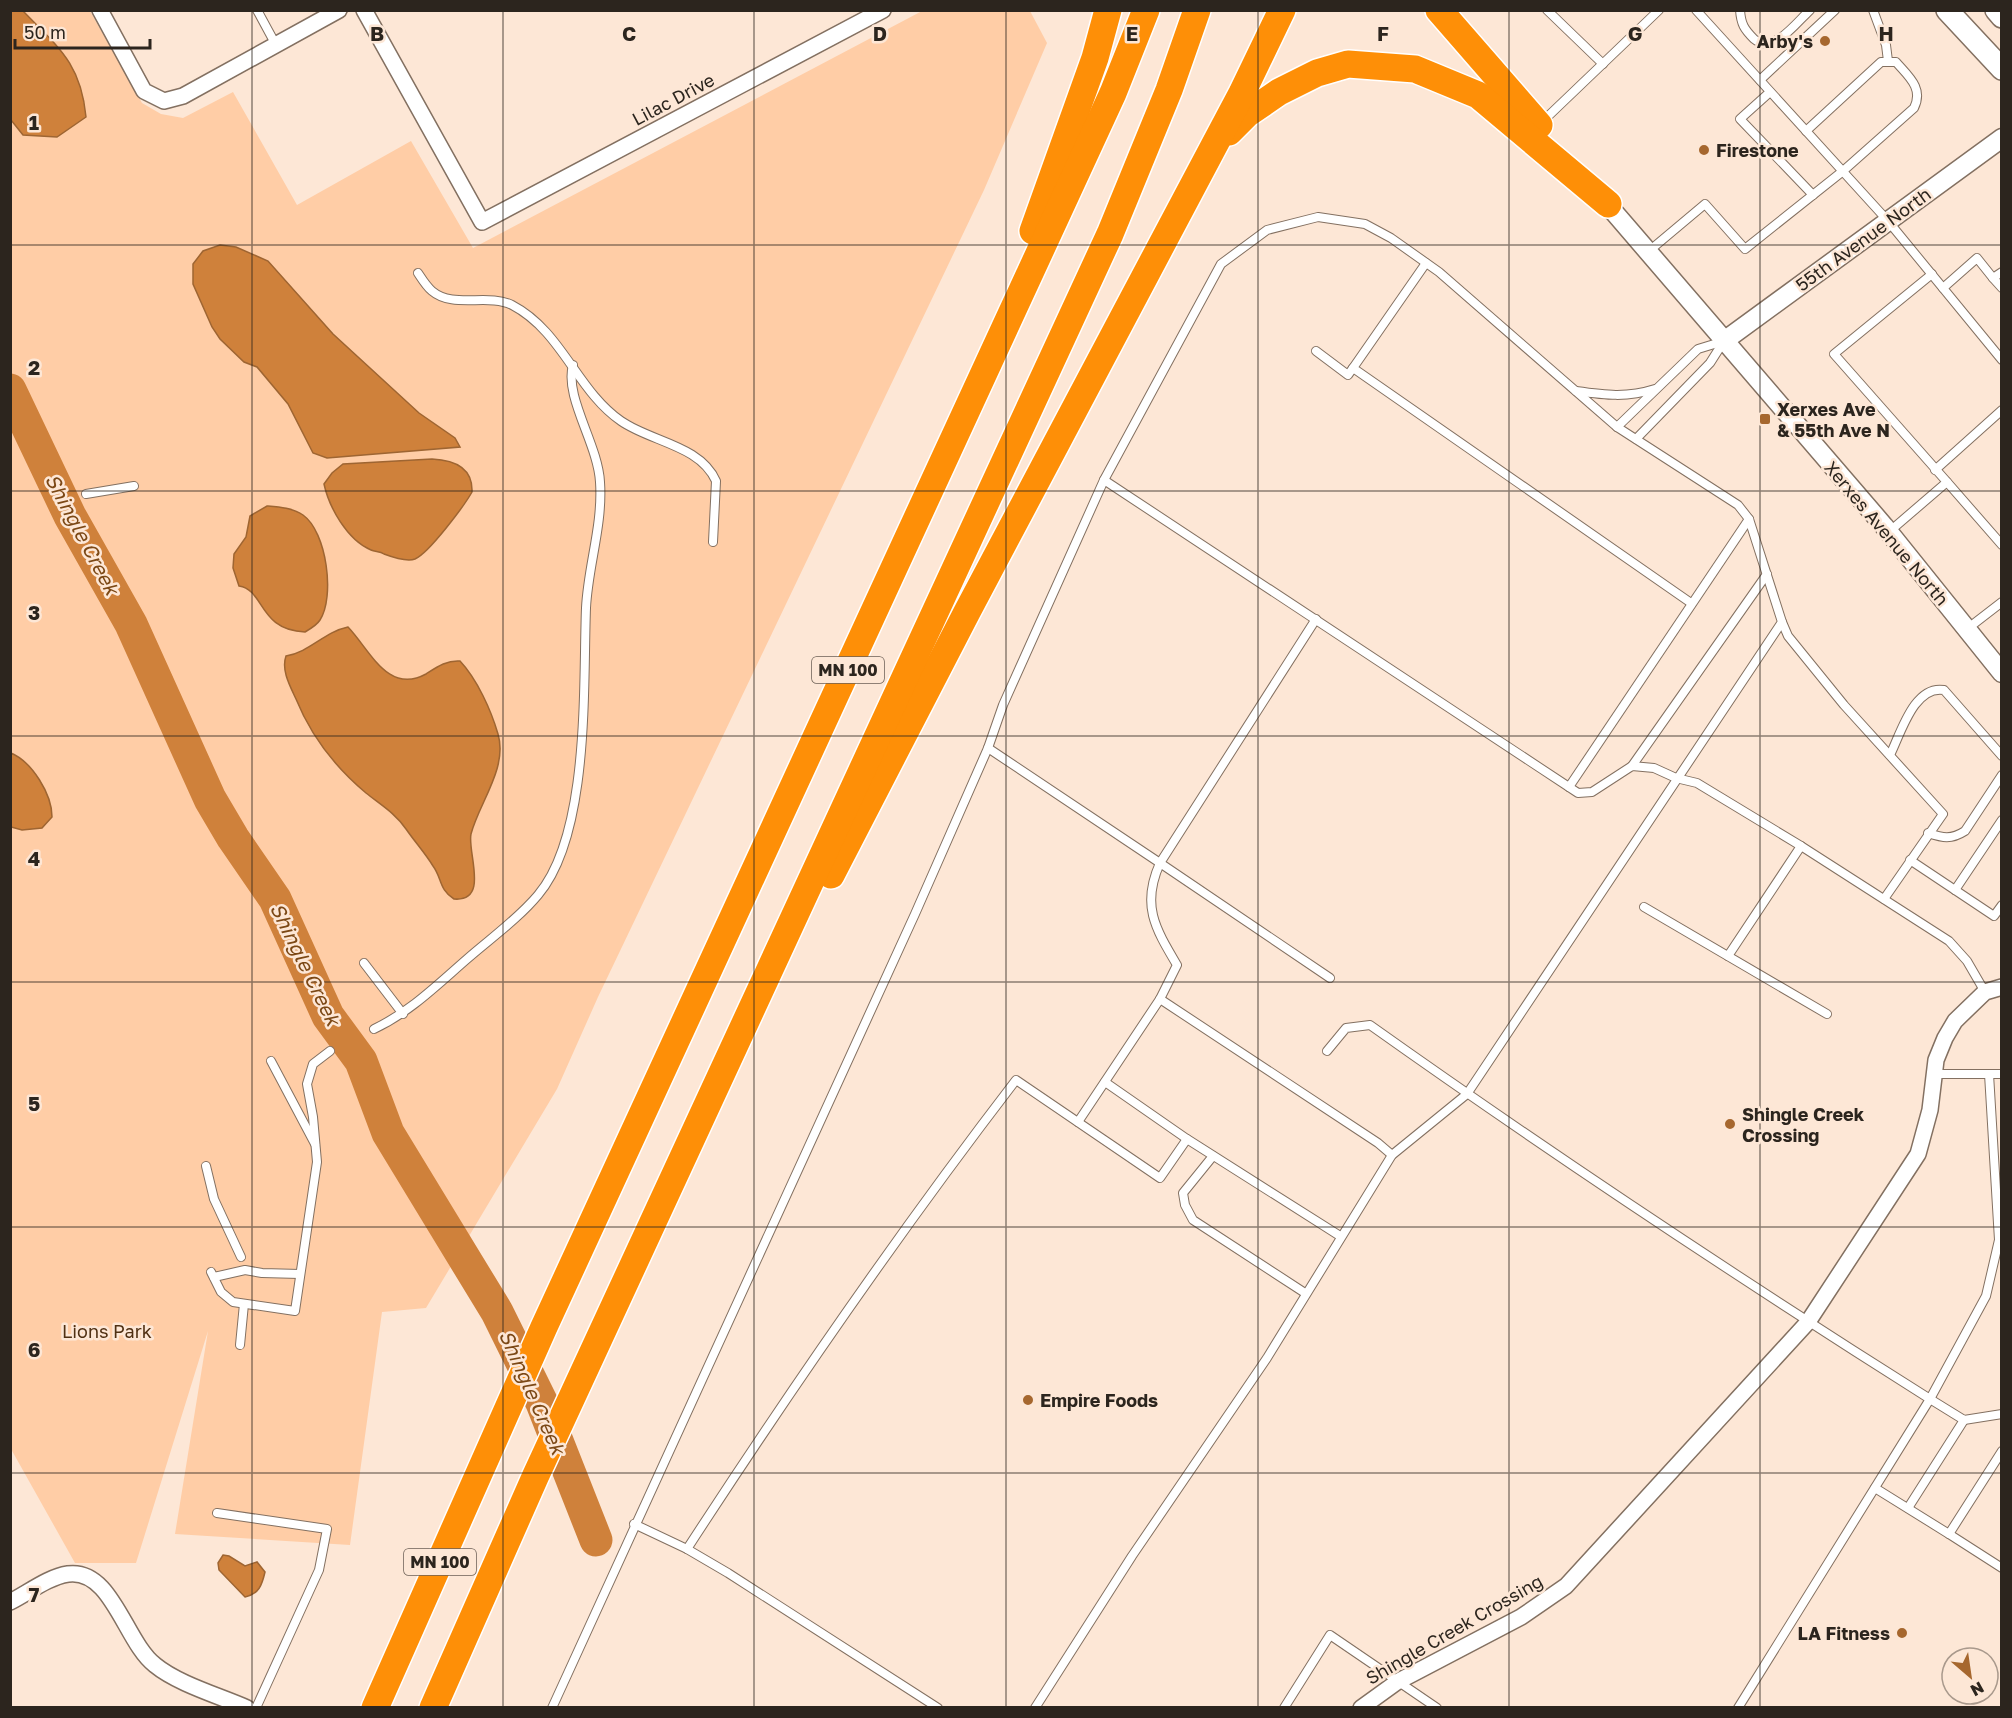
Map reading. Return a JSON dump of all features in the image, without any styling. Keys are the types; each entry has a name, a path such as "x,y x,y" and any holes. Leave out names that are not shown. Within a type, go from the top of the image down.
{"highway":[{"path":"974,395 1091,69 1108,10"},
{"name":"MN 100","path":"375,1707 544,1328 1113,93 1146,10"},
{"name":"MN 100","path":"433,1707 536,1475 1110,234 1169,90 1197,10"},
{"path":"710,1098 838,862 967,612 1209,156 1282,10"},
{"path":"1440,10 1539,125"},
{"path":"1209,156 1247,114 1305,77 1348,64 1403,66 1441,77 1478,95 1608,204"}],"main road":[{"path":"1947,10 2001,69"},
{"path":"1996,10 2001,17"}],"street":[{"path":"100,10 144,90 164,101 183,96 339,10"},
{"name":"Lilac Drive","path":"364,10 482,222 883,10"},
{"name":"Xerxes Avenue North","path":"1539,125 1888,532 2001,673"},
{"name":"55th Avenue North","path":"1724,341 2001,138"},
{"name":"Shingle Creek Crossing","path":"1361,1707 1397,1682 1521,1617 1566,1586 1808,1322 1918,1154 1930,1110 1936,1060 1954,1021 1985,992 2001,987"},
{"path":"10,1602 55,1578 69,1574 85,1575 99,1584 109,1595 140,1651 156,1666 247,1707"}],"lane":[{"path":"257,10 276,45"},
{"path":"1547,10 1603,64"},
{"path":"1539,125 1659,10"},
{"path":"1696,10 1888,221 2001,360"},
{"path":"1740,10 1744,30 1767,46 1810,10"},
{"path":"1760,80 1835,10"},
{"path":"1873,10 1886,45 1888,61"},
{"path":"1648,252 1705,204 1745,249 1843,171 1914,108 1918,100 1916,85 1896,62 1888,61 1875,66 1806,131"},
{"path":"1770,92 1740,119 1813,195"},
{"path":"552,1707 915,914 988,748 1003,705 1104,480 1221,264 1267,230 1318,216 1365,224 1391,238 1426,263 1617,427 1738,505 1749,519 1788,636 1943,814 1884,899"},
{"path":"1943,288 1977,258 2001,288"},
{"path":"1316,351 1348,375 1426,263"},
{"path":"1994,278 2001,272"},
{"path":"418,273 432,291 443,297 512,305 557,345 601,404 620,421 683,450 712,473 716,481 713,542"},
{"path":"1932,274 1834,354 2001,545"},
{"path":"1617,427 1698,349 1724,341"},
{"path":"1636,439 1710,363 1724,341"},
{"path":"374,1029 403,1014 539,895 553,872 568,828 579,771 584,723 586,605 600,501 595,449 573,392 570,374 573,365"},
{"path":"1353,368 1691,603"},
{"path":"1575,391 1614,397 1657,389"},
{"path":"1935,470 2001,410"},
{"path":"1104,480 1578,793 1592,792 1632,766 1767,574"},
{"path":"1888,532 1947,482"},
{"path":"86,494 134,486"},
{"path":"1569,787 1749,519"},
{"path":"1966,629 2001,602"},
{"path":"1078,1122 1160,999 1177,965 1154,924 1150,905 1152,882 1160,863 1316,619"},
{"path":"1035,1707 1132,1556 1267,1358 1340,1236 1392,1155 1467,1094 1782,622"},
{"path":"1890,755 1915,705 1927,691 1935,689 1944,690 2001,756"},
{"path":"988,748 1330,978"},
{"path":"1632,766 1654,768 1676,778 1697,783 1949,940 1967,961 1985,992"},
{"path":"1928,833 1944,839 1957,837 1965,831 2001,775"},
{"path":"1955,890 2001,820"},
{"path":"1728,956 1801,846"},
{"path":"1910,860 1994,916 2001,905"},
{"path":"1644,907 1827,1014"},
{"path":"364,963 403,1014"},
{"path":"1160,999 1378,1143 1392,1155"},
{"path":"1327,1051 1346,1028 1370,1025 1467,1094 1808,1322 1964,1420 2001,1414"},
{"path":"300,1274 245,1270 213,1274 225,1297 233,1302 295,1311 314,1191 316,1145 307,1084 313,1064 330,1051"},
{"path":"271,1061 296,1112 316,1145"},
{"path":"1935,1074 2001,1074"},
{"path":"1738,1707 1930,1399 1986,1296 1999,1240 2000,1225 1989,1074"},
{"path":"687,1549 848,1312 962,1150 1016,1080 1160,1178 1187,1139"},
{"path":"1105,1082 1187,1139 1340,1236"},
{"path":"1213,1156 1183,1193 1185,1205 1193,1220 1305,1293"},
{"path":"206,1166 214,1198 241,1257"},
{"path":"1991,1274 2001,1277"},
{"path":"240,1345 244,1304"},
{"path":"1908,1508 1964,1420"},
{"path":"1949,1534 2001,1451"},
{"path":"1875,1488 2001,1568"},
{"path":"217,1513 327,1529 319,1570 256,1707"},
{"path":"634,1524 687,1549 938,1707"},
{"path":"1284,1707 1330,1635 1437,1707"}],"green space":[{"name":"Lions Park","path":"10,11 90,11 142,103 161,114 183,118 233,92 297,205 411,141 473,248 922,11 1030,11 1047,43 984,190 598,997 557,1089 426,1308 382,1312 350,1545 175,1534 208,1331 136,1563 75,1563 11,1449"}],"shaded area":[{"path":"10,11 23,11 47,35 66,57 79,83 86,117 57,137 23,135 11,120"},
{"path":"220,245 236,247 268,261 333,334 419,413 455,438 460,447 327,458 313,453 288,404 257,367 244,362 220,339 212,327 193,284 193,264 203,251"},
{"path":"432,459 460,466 469,476 472,492 429,548 415,559 404,560 371,550 354,539 340,522 326,493 324,484 332,473 343,464"},
{"path":"267,506 290,509 303,515 318,535 323,550 328,581 325,610 319,622 305,632 290,630 270,618 254,595 239,586 233,568 234,554 246,537 250,516"},
{"path":"348,627 381,667 401,679 413,679 446,663 460,661 478,686 487,705 498,734 499,760 471,834 474,884 471,893 465,898 454,899 446,892 436,870 402,823 334,762 309,726 291,689 285,672 286,656 295,654 332,633"},
{"path":"11,753 19,757 33,771 45,789 52,817 42,828 22,830 11,827"},
{"path":"223,1555 245,1566 257,1562 265,1572 257,1591 245,1597 219,1570 218,1563"}],"waterway":[{"name":"Shingle Creek","path":"10,390 70,516 131,624 210,799 233,838 275,899 328,1016 361,1061 388,1133 497,1312 542,1403 596,1540"}],"place":[{"name":"Arby's","path":"1825,41"},
{"name":"Firestone","path":"1704,150"},
{"name":"Xerxes Ave & 55th Ave N","path":"1765,419"},
{"name":"Shingle Creek Crossing","path":"1730,1124"},
{"name":"Empire Foods","path":"1028,1400"},
{"name":"LA Fitness","path":"1902,1633"}]}
